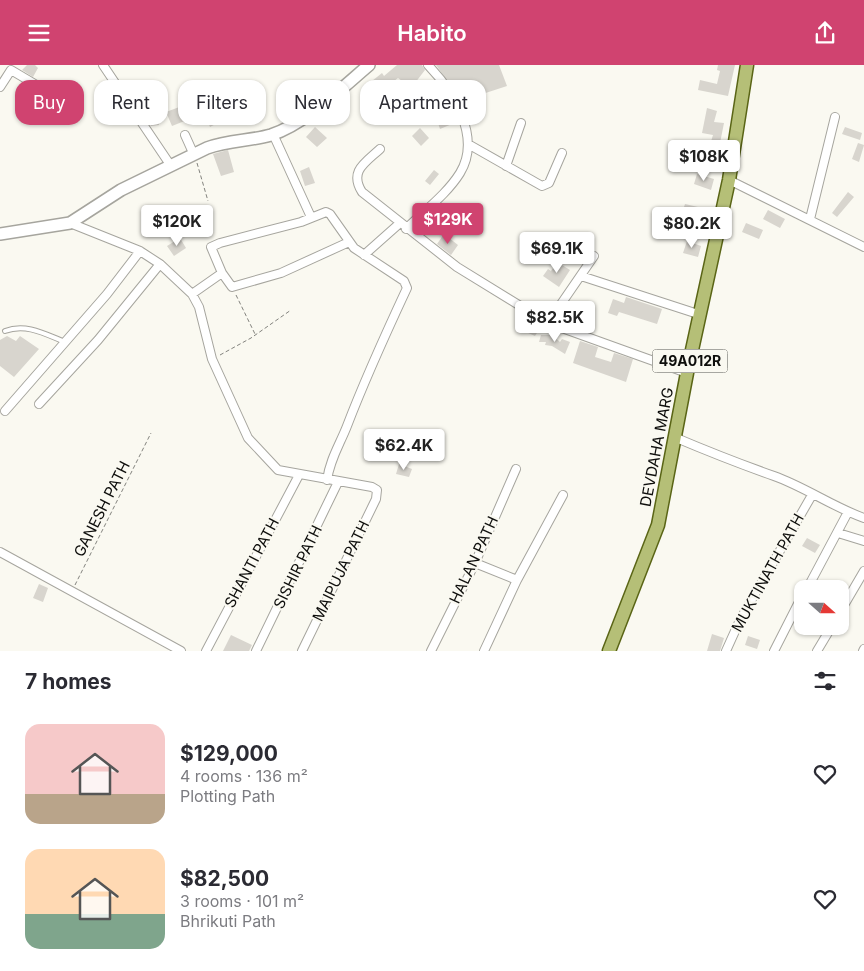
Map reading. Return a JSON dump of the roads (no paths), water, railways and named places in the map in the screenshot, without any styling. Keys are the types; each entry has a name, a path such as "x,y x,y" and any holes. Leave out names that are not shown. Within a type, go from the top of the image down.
{"main road":[{"name":"DEVDAHA MARG","path":"609,651 658,525 687,373 730,180 747,65"}],"street":[{"path":"103,65 171,166"},
{"path":"0,234 70,223 121,190 221,143 273,134 318,107 369,65"},
{"path":"364,255 403,226 450,186 461,172 466,159 468,144 464,122 454,99 428,65"},
{"path":"0,87 12,68 30,80"},
{"path":"810,219 835,117"},
{"path":"506,166 521,123"},
{"path":"273,134 311,217"},
{"path":"185,135 194,155"},
{"path":"468,144 539,185 546,185 562,153"},
{"path":"380,149 362,166 356,179 362,192 403,226 458,267 548,323 687,373"},
{"path":"730,180 864,247"},
{"path":"327,480 332,455 346,428 384,335 407,288 404,281 384,266 364,255 349,242 330,214 326,212 301,222 211,247 212,255 232,287 282,273 349,242"},
{"path":"70,223 140,251 160,264 192,294 199,307 212,359 248,439 278,470 338,482"},
{"path":"5,411 140,251"},
{"path":"548,323 594,256"},
{"path":"39,405 98,341 160,264"},
{"path":"192,294 222,273"},
{"path":"581,276 700,315"},
{"path":"674,437 756,471 775,476 848,512 864,517"},
{"name":"HALAN PATH","path":"431,651 475,563 516,469"},
{"name":"SHANTI PATH","path":"206,651 299,475"},
{"name":"MAIPUJA PATH","path":"302,651 354,549 376,499 377,490 372,487 338,482"},
{"name":"SISHIR PATH","path":"256,651 338,482"},
{"path":"484,651 517,579 563,495"},
{"name":"MUKTINATH PATH","path":"726,651 740,620 812,495"},
{"path":"812,580 848,512"},
{"path":"838,533 864,541"},
{"path":"0,552 180,651"},
{"path":"475,563 517,579"},
{"path":"849,597 864,571"},
{"path":"775,651 794,612"},
{"path":"817,651 827,635"}],"lane":[{"path":"5,331 16,327 25,327 65,342"}]}
